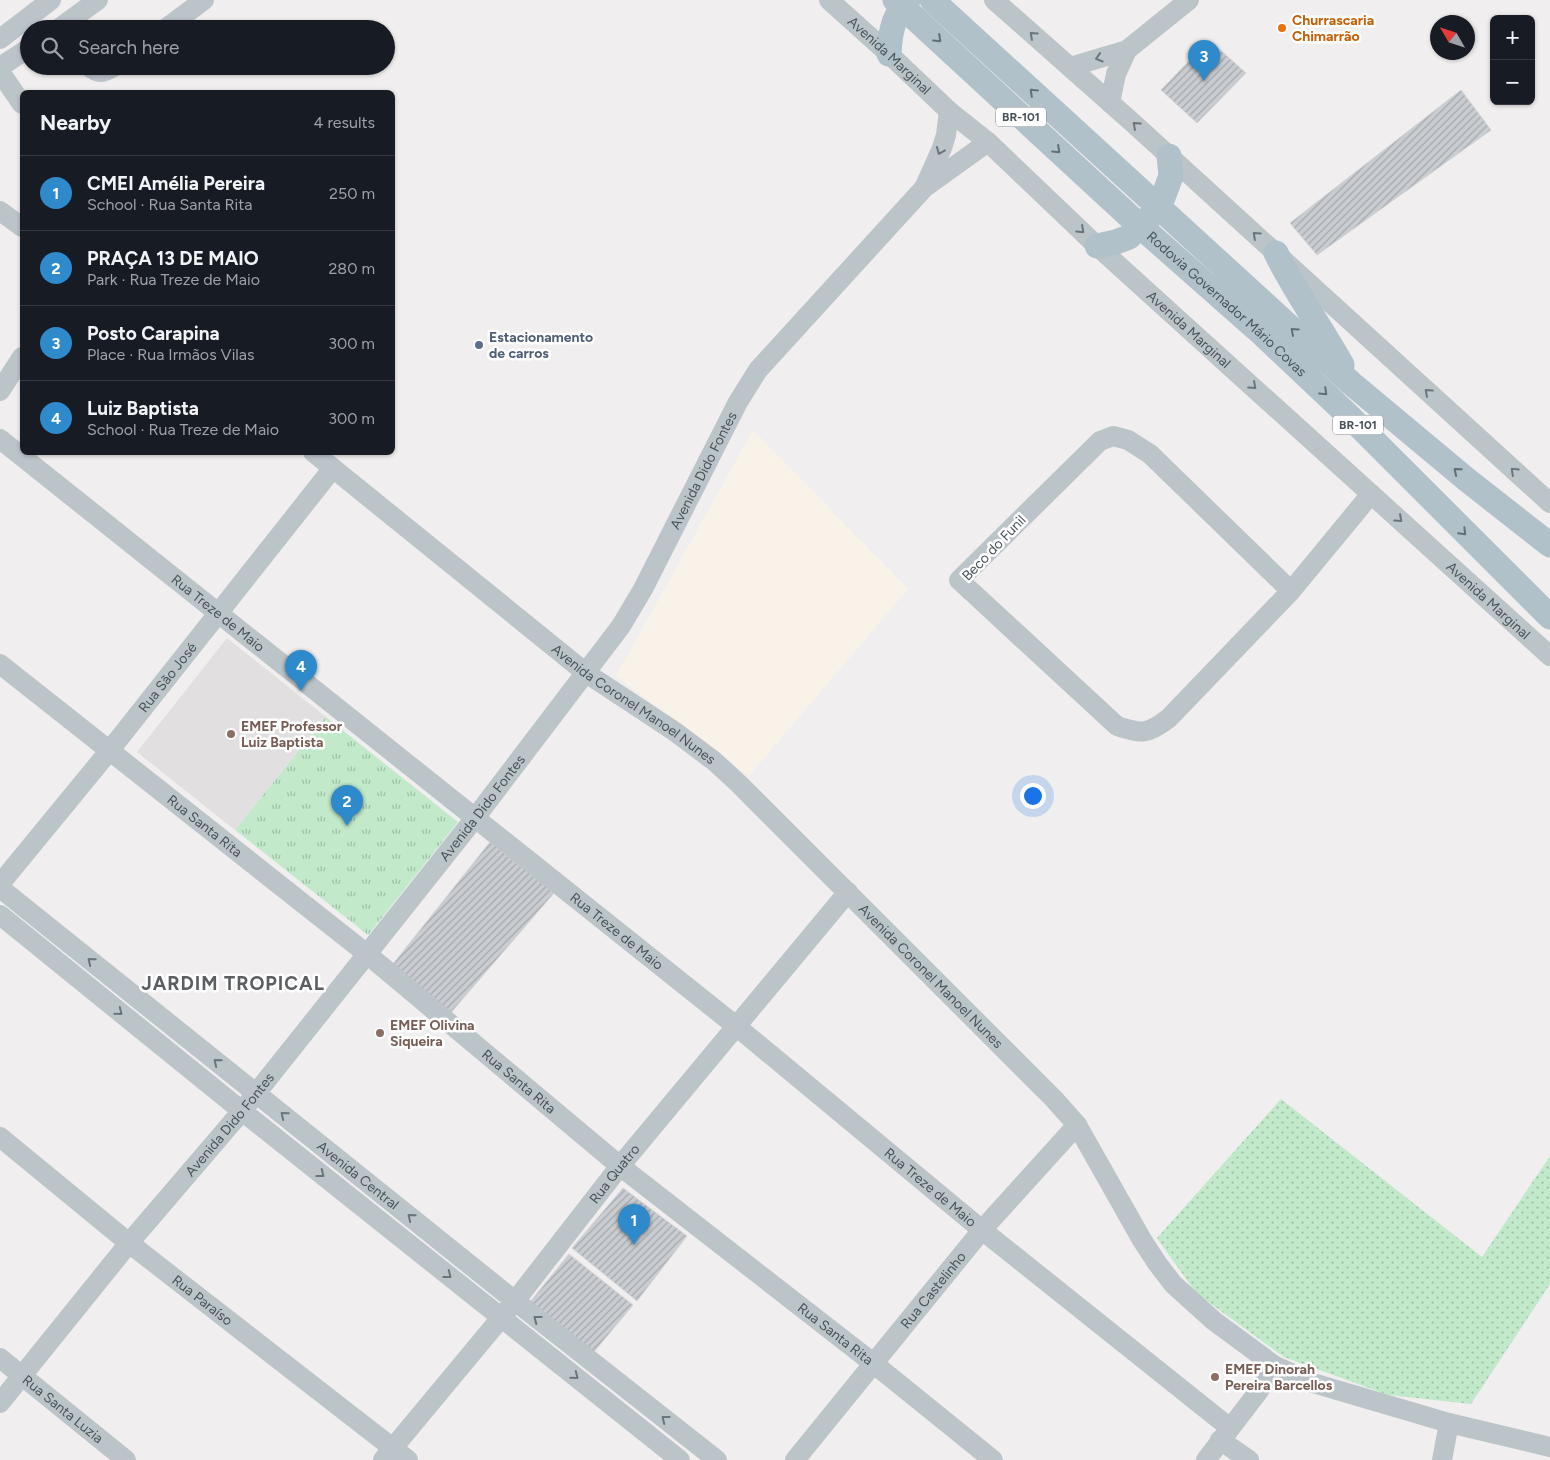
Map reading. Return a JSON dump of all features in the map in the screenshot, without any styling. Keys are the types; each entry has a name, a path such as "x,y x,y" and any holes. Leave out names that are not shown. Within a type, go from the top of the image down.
{"main road":[{"name":"Rodovia Governador Mário Covas","path":"932,0 1351,383 1466,479 1550,544"},
{"path":"889,54 893,24 902,2"},
{"name":"Rodovia Governador Mário Covas","path":"902,2 1141,227 1259,331 1342,409 1550,617"},
{"path":"1098,246 1129,237 1159,208 1171,176 1168,156"},
{"path":"1276,253 1286,274 1329,342 1351,383"}],"street":[{"path":"71,20 98,0"},
{"path":"177,20 204,0"},
{"name":"Avenida Marginal","path":"828,0 949,111 988,142 1098,246 1550,656"},
{"path":"994,0 1133,122 1550,504"},
{"path":"1070,68 1128,50 1189,0"},
{"path":"22,20 43,2"},
{"path":"0,39 20,22"},
{"path":"1110,103 1116,74 1128,50"},
{"path":"0,67 20,54"},
{"path":"0,72 20,101"},
{"name":"Avenida Dido Fontes","path":"924,188 944,142 949,111"},
{"name":"Avenida Dido Fontes","path":"0,1402 129,1243 242,1111 368,954 475,818 621,626 643,589 738,402 758,370 924,188 988,142"},
{"path":"0,211 20,226"},
{"path":"0,391 20,360"},
{"name":"Beco do Funil","path":"1291,591 1150,454 1128,440 1113,436 1100,441 959,580 1117,726 1143,733 1157,727 1169,718 1291,591 1371,494"},
{"name":"Rua Treze de Maio","path":"0,439 20,455"},
{"name":"Rua Treze de Maio","path":"20,455 736,1026 1226,1434 1249,1460"},
{"name":"Avenida Coronel Manoel Nunes","path":"317,455 586,673 674,732 714,761 738,783 1054,1099 1077,1125 1157,1264 1174,1284 1214,1322 1275,1366 1314,1383 1449,1423 1550,1447"},
{"name":"Rua São José","path":"0,886 333,468"},
{"name":"Rua Santa Rita","path":"0,664 368,954 620,1166 874,1363 993,1460"},
{"name":"Avenida Central","path":"0,886 515,1301 717,1460"},
{"name":"Rua Quatro","path":"395,1456 620,1166 848,892"},
{"name":"Avenida Central","path":"0,915 242,1111 680,1460"},
{"name":"Rua Castelinho","path":"795,1460 982,1230 1077,1125"},
{"name":"Rua Paraíso","path":"0,1137 395,1456"},
{"name":"Rua Santa Luzia","path":"0,1358 126,1460"},
{"path":"1206,1460 1258,1392 1275,1366"},
{"path":"1442,1460 1449,1423"}],"shaded area":[{"path":"753,430 908,589 749,776 616,676"},
{"name":"EMEF Professor Luiz Baptista","path":"227,638 326,717 235,830 137,752"}],"green space":[{"path":"326,717 458,822 368,935 235,830"},
{"path":"1281,1099 1482,1257 1550,1156 1550,1284 1471,1404 1388,1395 1284,1357 1196,1293 1157,1238"}],"building":[{"path":"1209,40 1246,73 1197,123 1161,90"},
{"path":"1461,90 1491,130 1317,255 1290,223"},
{"path":"490,842 554,893 448,1016 389,969"},
{"path":"623,1188 687,1236 637,1301 572,1248"},
{"path":"569,1254 633,1305 593,1353 530,1302"}],"place":[{"name":"Churrascaria Chimarrão","path":"1282,28"},
{"name":"Posto Carapina","path":"1204,81"},
{"name":"Estacionamento de carros","path":"479,345"},
{"name":"Luiz Baptista","path":"301,691"},
{"name":"EMEF Professor Luiz Baptista","path":"231,734"},
{"name":"PRAÇA 13 DE MAIO","path":"347,826"},
{"name":"EMEF Olivina Siqueira","path":"380,1033"},
{"name":"CMEI Amélia Pereira","path":"634,1245"},
{"name":"EMEF Dinorah Pereira Barcellos","path":"1215,1377"}],"district":[{"name":"JARDIM TROPICAL","path":"233,983"}]}
